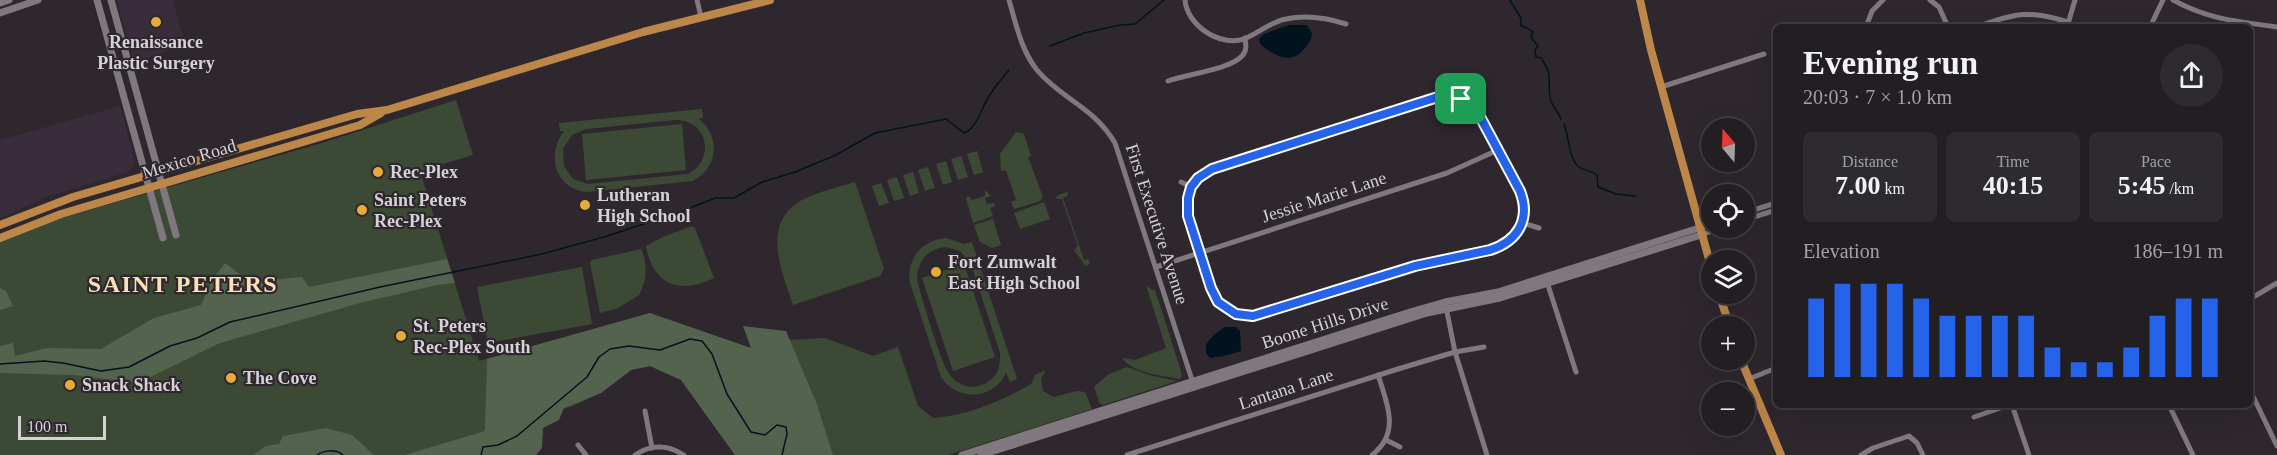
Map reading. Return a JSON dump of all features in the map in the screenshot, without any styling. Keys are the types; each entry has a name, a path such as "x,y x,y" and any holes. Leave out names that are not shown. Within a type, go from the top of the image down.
{"main road":[{"name":"Mexico Road","path":"0,225 73,197 357,114 387,110 627,37 770,0"},
{"path":"1640,0 1706,250"},
{"name":"Mexico Road","path":"0,238 48,218 360,125 387,110"},
{"path":"1745,370 1781,455"}],"street":[{"path":"0,3 9,0"},
{"path":"0,13 38,0"},
{"path":"97,0 163,238"},
{"path":"111,0 176,235"},
{"path":"697,0 701,17"},
{"name":"First Executive Avenue","path":"1010,0 1020,39 1036,69 1051,84 1092,113 1115,143 1193,384"},
{"path":"1185,0 1190,19 1198,27 1224,38 1236,40 1245,38 1271,23 1299,17 1334,20 1346,24"},
{"path":"1867,24 1872,11 1883,0"},
{"path":"1986,24 2025,13 2036,13 2068,24 2075,0"},
{"path":"2151,24 2163,0"},
{"path":"2173,0 2196,13 2226,24"},
{"path":"1932,1 1939,7 1947,24"},
{"path":"2253,26 2277,27"},
{"path":"1168,81 1240,59 1245,51 1245,38"},
{"path":"1661,87 1764,54"},
{"path":"1461,99 1466,90"},
{"path":"1449,96 1461,99 1477,111 1498,150 1522,197 1525,210 1523,223 1517,234 1500,247 1478,254 1415,266 1253,316 1236,314 1218,302 1211,288 1188,216 1188,198 1191,187 1202,175 1220,166 1433,98 1449,96"},
{"name":"Jessie Marie Lane","path":"1156,267 1447,173 1498,150"},
{"path":"1181,182 1191,187"},
{"path":"1755,210 1773,204"},
{"path":"1755,217 1773,211"},
{"path":"1523,223 1539,228"},
{"name":"Boone Hills Drive","path":"962,455 1445,305 1500,298 1547,280 1700,232"},
{"path":"1547,280 1576,372"},
{"path":"2253,297 2277,283"},
{"path":"1445,305 1455,352 1487,455"},
{"name":"Lantana Lane","path":"1127,455 1378,375 1455,352 1484,347"},
{"path":"1749,379 1773,369"},
{"path":"1372,455 1386,440 1390,424 1390,416 1378,375"},
{"name":"Boone Hills Drive","path":"981,455 1193,384"},
{"path":"2253,396 2277,446"},
{"path":"1974,417 2001,408"},
{"path":"2011,408 2030,455"},
{"path":"2170,408 2193,455"},
{"path":"645,411 652,448"},
{"path":"1861,455 1873,448 1909,436 1917,443 1923,455"},
{"path":"1386,440 1400,447"},
{"path":"578,445 586,455"},
{"path":"635,455 652,448 668,448 684,455"}],"shaded area":[{"path":"117,0 173,0 185,45 134,63"},
{"path":"120,106 135,163 128,172 44,198 0,218 0,140"}],"green space":[{"path":"456,100 473,155 420,171 479,361 650,313 735,455 681,380 650,366 631,370 601,393 573,406 404,455 0,455 0,242 51,221 322,143"},
{"path":"702,109 703,118 699,119 711,134 714,152 708,168 693,181 586,192 567,184 557,169 555,150 564,131 560,131 559,123","holes":["676,120 687,122 701,133 705,151 697,168 688,174 588,184 573,179 564,166 563,149 572,135 586,129"]},
{"path":"682,124 686,170 586,180 582,134"},
{"path":"1016,132 1024,134 1031,156 1028,157 1043,197 1040,201 1014,209 1011,202 1016,200 1006,170 1001,171 1000,154"},
{"path":"977,151 983,172 974,175 967,154"},
{"path":"961,156 968,177 958,180 951,159"},
{"path":"946,161 952,182 943,185 936,164"},
{"path":"928,167 935,188 925,191 918,170"},
{"path":"913,172 919,193 910,196 903,175"},
{"path":"897,177 904,198 894,201 887,180"},
{"path":"855,182 884,269 880,276 793,305 780,263 778,235 781,222 789,210 802,200"},
{"path":"881,183 889,203 879,206 872,186"},
{"path":"985,190 991,196 985,198 987,204 994,203 995,206 990,208 993,216 973,223 966,198 968,196 972,200 985,196"},
{"path":"1067,192 1068,195 1063,198 1084,260 1088,259 1090,263 1086,266 1074,250 1078,246 1062,199 1057,199 1056,196"},
{"path":"1044,202 1050,219 1020,229 1014,213"},
{"path":"993,219 1001,245 992,248 980,242 974,225"},
{"path":"692,226 695,228 714,278 690,286 679,286 661,278 649,259 646,246"},
{"path":"946,238 964,244 972,242 1017,379 1010,382 1006,373 993,389 984,393 966,394 948,385 941,377 909,274 913,259 918,252 937,240","holes":["945,247 960,251 971,264 1000,353 999,366 994,376 983,385 973,387 959,383 947,369 932,331 917,280 921,262 933,250"]},
{"path":"641,249 646,272 639,295 618,308 600,313 590,263 592,260"},
{"path":"447,259 455,283 360,303 220,343 138,383 74,375 0,373 0,346 13,343 15,356 47,348 101,349 154,318 201,305 213,278 225,263 250,282 302,277 309,287"},
{"path":"964,264 995,357 953,371 922,278"},
{"path":"582,267 592,324 488,343 477,287"},
{"path":"1146,285 1155,290 1180,368 1182,376 1180,379 1141,371 1122,358 1135,360 1166,348"},
{"path":"0,288 6,291 13,306 0,310"},
{"path":"650,313 751,348 743,326 786,331 817,404 833,455 735,455 681,380 650,366 631,370 601,393 564,408 559,420 543,428 542,448 536,455 404,455 485,431 487,359"},
{"path":"825,338 873,356 898,347 918,406 933,418 971,411 996,402 1031,384 1035,375 1046,370 1041,378 1043,391 1054,397 1077,391 1085,392 1092,409 948,455 833,455 817,404 789,340"},
{"path":"1127,367 1177,381 1103,405 1100,404 1094,387 1109,374"},
{"path":"326,428 352,435 374,455 253,455 266,446 279,444 283,436"}],"water":[{"path":"1289,25 1307,25 1312,33 1309,42 1298,55 1282,57 1270,52 1260,44 1259,39 1264,34"},
{"path":"1225,327 1236,327 1240,331 1241,351 1210,358 1206,353 1206,344"}],"waterway":[{"path":"1050,46 1084,33 1135,24 1164,0"},
{"path":"1510,0 1521,18 1521,26 1533,32 1531,37 1538,46 1535,50 1536,57 1541,58 1547,70 1551,100 1561,119"},
{"path":"0,364 44,361 101,371 129,367 170,346 197,338 230,322 380,287 542,254 607,236 715,198 734,198 762,182 795,172 836,155 875,133 946,119 964,133 975,123 990,94 1009,70"},
{"path":"1564,124 1573,159 1579,167 1597,175 1598,187 1616,194 1636,196"},
{"path":"481,455 483,447 498,445 517,436 587,377 599,357 610,349 629,346 660,350 690,339 702,341 712,354 727,394 751,432 765,435 777,425 786,427 787,434 782,455"},
{"path":"317,455 330,451 343,455"}],"place":[{"name":"Renaissance Plastic Surgery","path":"156,22"},
{"name":"Rec-Plex","path":"378,172"},
{"name":"Lutheran High School","path":"585,205"},
{"name":"Saint Peters Rec-Plex","path":"362,210"},
{"name":"Fort Zumwalt East High School","path":"936,272"},
{"name":"St. Peters Rec-Plex South","path":"401,336"},
{"name":"The Cove","path":"231,378"},
{"name":"Snack Shack","path":"70,385"}],"district":[{"name":"SAINT PETERS","path":"183,284"}],"route":[{"path":"1449,96 1461,99 1471,105 1481,117 1524,203 1523,223 1517,234 1507,243 1478,254 1415,266 1253,316 1236,314 1218,302 1211,288 1188,216 1189,192 1198,178 1212,169 1433,98 1449,96"}]}
